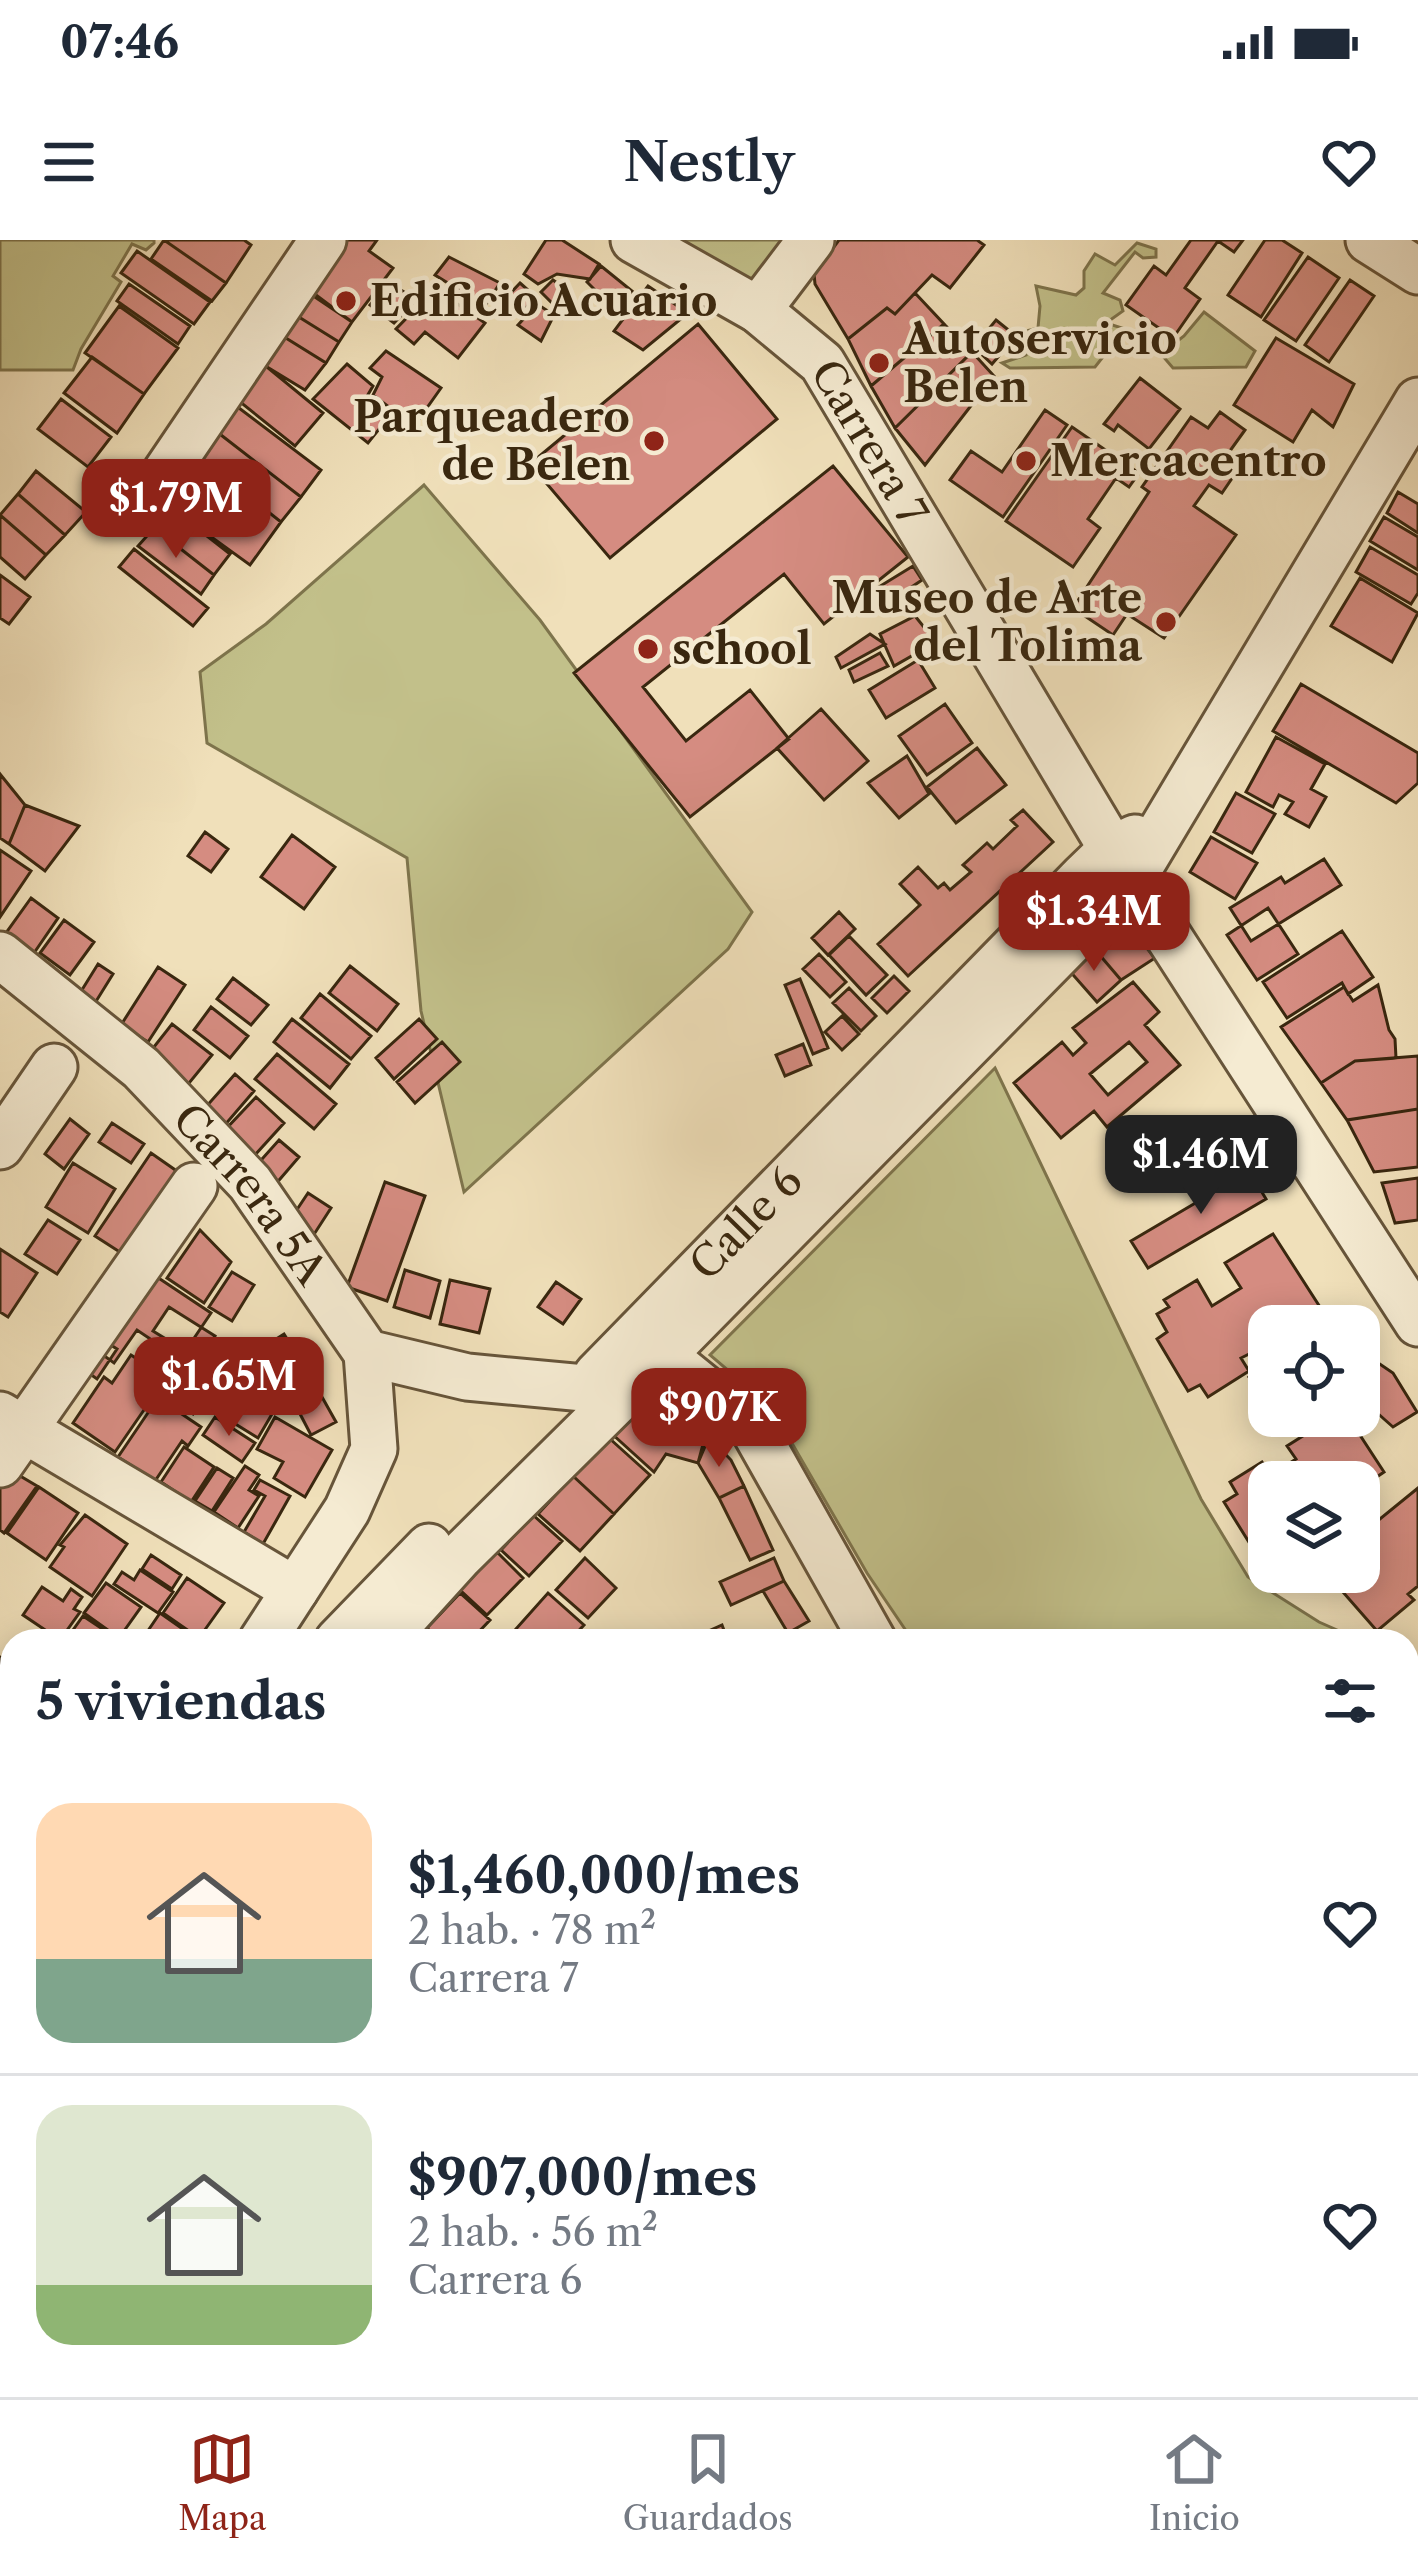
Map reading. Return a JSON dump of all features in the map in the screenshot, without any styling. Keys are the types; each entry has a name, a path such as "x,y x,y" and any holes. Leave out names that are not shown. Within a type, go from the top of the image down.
{"street":[{"path":"166,472 323,240"},
{"name":"Carrera 7","path":"634,240 758,310 822,363 1122,864 1418,1323"},
{"path":"758,310 811,240"},
{"path":"1369,240 1418,271"},
{"name":"Calle 6","path":"350,1629 584,1388 1165,824 1418,401"},
{"name":"Calle 6","path":"394,1629 460,1556 664,1355 1122,864"},
{"name":"Carrera 5A","path":"0,956 141,1068 250,1183 367,1353"},
{"path":"0,1146 53,1067"},
{"path":"194,1186 8,1436 295,1589"},
{"path":"270,1629 347,1510 374,1449 367,1353 467,1377 584,1388 664,1355 754,1428 866,1629"}],"shaded area":[{"path":"0,240 154,243 146,250 132,244 113,276 121,282 73,370 0,370"},
{"path":"683,240 786,240 753,288"},
{"path":"1137,243 1156,249 1156,257 1143,258 1135,252 1103,293 1120,300 1123,311 1106,323 1125,329 1095,367 1010,368 1002,363 1026,355 1022,332 1038,328 1036,286 1076,295 1084,288 1084,271 1095,254 1115,265"},
{"path":"1204,312 1255,351 1246,367 1173,368 1161,354"},
{"path":"424,485 540,620 752,912 728,949 464,1192 421,1011 407,858 207,743 200,672 266,624"},
{"path":"995,1068 1201,1499 1248,1577 1248,1593 1273,1593 1335,1629 905,1629 771,1407 710,1355"}],"building":[{"path":"164,240 226,283 212,301 151,259"},
{"path":"164,240 244,240 251,245 226,283"},
{"name":"Edificio Acuario","path":"324,240 377,240 369,251 393,268 352,322 296,280"},
{"path":"546,240 562,240 599,264 590,279 557,274 538,284 524,274"},
{"path":"839,240 977,240 984,245 950,288 932,275 895,314 887,308 848,339 815,284 814,274"},
{"path":"1191,240 1243,240 1234,252 1218,241 1185,288 1200,299 1173,338 1126,305 1154,266 1166,275"},
{"path":"1265,240 1282,240 1302,253 1261,317 1228,295"},
{"path":"137,251 210,302 194,324 121,273"},
{"path":"449,257 500,283 485,306 435,275"},
{"path":"1308,257 1339,278 1296,341 1264,320"},
{"path":"601,266 632,291 617,312 587,282"},
{"path":"553,280 571,293 557,308 541,292"},
{"path":"1350,280 1374,296 1329,362 1305,345"},
{"path":"389,282 416,300 394,323 370,305"},
{"path":"520,283 536,297 521,313 505,299"},
{"path":"129,284 190,326 178,344 117,301"},
{"path":"648,286 688,313 643,350 614,331"},
{"path":"300,287 352,322 339,342 286,309"},
{"name":"Autoservicio Belen","path":"915,293 944,324 871,386 848,339 887,308 895,314"},
{"path":"446,296 485,323 458,358 425,332 414,344 396,329 426,298 436,307"},
{"path":"537,304 554,315 541,341 518,325"},
{"path":"119,306 178,348 144,394 85,353"},
{"path":"286,309 339,342 326,363 273,330"},
{"path":"996,320 1016,336 992,364 974,347"},
{"name":"Parqueadero de Belen","path":"698,324 777,419 610,558 530,464"},
{"path":"944,324 972,352 895,428 871,386"},
{"path":"273,330 326,363 305,390 254,359"},
{"path":"1276,338 1354,384 1333,427 1312,410 1293,442 1234,405"},
{"path":"386,351 441,388 414,426 373,395 382,377 370,368"},
{"path":"972,352 994,376 925,465 895,428"},
{"path":"92,357 144,394 117,433 64,393"},
{"path":"256,358 323,413 295,446 229,393"},
{"path":"347,364 373,386 366,398 388,418 368,443 313,399"},
{"path":"1140,378 1180,409 1149,449 1118,425 1114,431 1104,424"},
{"path":"61,399 111,437 88,467 38,429"},
{"path":"235,405 321,470 301,497 212,428"},
{"name":"Mercacentro","path":"1045,410 1067,425 1003,517 950,480 971,451 1002,472"},
{"path":"1220,412 1245,430 1227,455 1241,465 1222,493 1209,485 1194,506 1236,535 1164,638 1127,614 1113,635 1073,608 1149,492 1142,487 1191,417 1208,428"},
{"path":"1072,427 1139,473 1129,487 1116,478 1088,519 1100,528 1073,567 1006,521"},
{"path":"212,428 301,497 281,522 193,452"},
{"path":"193,452 281,522 250,565 170,507"},
{"name":"school","path":"833,466 908,557 824,624 784,574 643,687 686,741 750,690 789,739 690,817 574,673"},
{"path":"36,471 86,512 65,535 18,494"},
{"path":"1398,492 1418,504 1418,533 1387,513"},
{"path":"18,494 65,535 46,555 0,515"},
{"path":"170,507 230,554 214,575 154,528"},
{"path":"0,515 46,555 25,579 0,557"},
{"path":"1384,517 1418,537 1418,570 1370,541"},
{"path":"154,528 214,575 201,594 138,546"},
{"path":"1370,547 1418,575 1418,593 1411,604 1356,572"},
{"path":"134,549 208,608 193,626 119,567"},
{"path":"913,566 922,580 871,614 864,596"},
{"path":"0,575 30,597 9,624 0,618"},
{"path":"1360,578 1418,613 1392,662 1331,626"},
{"path":"915,616 936,642 894,666 880,634"},
{"path":"870,634 885,644 841,668 836,657"},
{"path":"880,653 888,666 854,682 849,670"},
{"path":"918,660 935,688 886,718 869,690"},
{"path":"1301,684 1418,753 1418,783 1396,803 1273,731"},
{"path":"945,704 972,743 927,775 899,736"},
{"path":"821,709 868,761 824,800 777,748"},
{"path":"1276,737 1325,764 1311,789 1326,797 1309,827 1285,814 1293,802 1279,795 1273,807 1246,792"},
{"path":"977,748 1006,785 956,823 927,787"},
{"path":"907,756 929,794 899,818 868,783"},
{"path":"0,774 25,805 9,844 0,838"},
{"path":"1236,793 1275,814 1252,853 1214,832"},
{"path":"25,805 79,826 45,871 9,844"},
{"path":"1023,810 1053,842 908,976 878,944 920,905 900,884 918,867 938,888 944,883 950,890 971,872 963,865 987,843 993,849 1017,826 1011,820"},
{"path":"205,832 228,849 211,872 188,856"},
{"path":"292,835 335,867 304,909 261,877"},
{"path":"1211,837 1257,863 1235,899 1190,872"},
{"path":"0,850 31,871 0,917"},
{"path":"1324,859 1341,885 1251,941 1230,908 1281,877 1285,883"},
{"path":"31,898 58,918 34,953 6,933"},
{"path":"1268,908 1298,954 1257,980 1227,935"},
{"path":"839,912 855,929 828,955 812,938"},
{"path":"64,920 94,942 70,975 40,953"},
{"path":"1113,923 1129,926 1155,958 1121,980 1092,946"},
{"path":"1342,931 1373,977 1348,994 1342,983 1287,1018 1263,982"},
{"path":"849,936 887,975 866,995 829,955"},
{"path":"1092,946 1121,980 1097,1002 1067,968"},
{"path":"819,954 846,982 830,997 803,969"},
{"path":"98,964 113,974 95,1003 80,993"},
{"path":"350,966 398,1004 377,1031 329,993"},
{"path":"158,967 185,985 148,1042 121,1025"},
{"path":"894,976 909,991 887,1013 872,998"},
{"path":"233,978 268,1005 251,1025 217,999"},
{"path":"800,979 828,1048 813,1054 785,985"},
{"path":"1133,982 1159,1012 1145,1025 1180,1065 1107,1127 1094,1111 1061,1138 1014,1083 1062,1042 1073,1055 1086,1043 1073,1028","holes":["1129,1042 1147,1062 1108,1095 1090,1074"]},
{"path":"1378,985 1396,1058 1355,1061 1321,1083 1281,1027 1344,987 1353,1001"},
{"path":"849,988 876,1016 861,1031 833,1003"},
{"path":"320,994 371,1036 351,1059 301,1018"},
{"path":"211,1007 248,1036 230,1058 194,1030"},
{"path":"842,1016 859,1034 842,1050 825,1032"},
{"path":"292,1019 349,1064 330,1088 274,1042"},
{"path":"419,1019 437,1039 394,1079 376,1058"},
{"path":"172,1024 212,1055 185,1088 146,1057"},
{"path":"442,1042 460,1062 415,1103 397,1082"},
{"path":"803,1044 811,1065 785,1076 776,1055"},
{"path":"277,1054 336,1104 314,1129 255,1079"},
{"path":"1418,1056 1418,1109 1347,1120 1321,1083 1355,1061"},
{"path":"235,1074 254,1091 224,1126 204,1109"},
{"path":"256,1097 284,1123 253,1157 224,1131"},
{"path":"1418,1109 1418,1167 1374,1172 1347,1120"},
{"path":"70,1119 89,1134 64,1169 45,1154"},
{"path":"112,1123 144,1144 131,1163 99,1142"},
{"path":"279,1140 299,1157 274,1186 254,1168"},
{"path":"151,1153 181,1174 126,1256 95,1236"},
{"path":"1244,1162 1266,1199 1148,1268 1131,1241 1226,1185 1221,1176"},
{"path":"73,1163 115,1189 88,1233 46,1207"},
{"path":"1418,1178 1418,1220 1395,1223 1382,1183"},
{"path":"385,1182 425,1196 387,1301 347,1287"},
{"path":"308,1193 331,1208 311,1239 288,1223"},
{"path":"48,1220 80,1240 57,1274 25,1254"},
{"path":"200,1230 231,1262 204,1303 167,1278"},
{"path":"1273,1234 1319,1305 1248,1305 1248,1354 1241,1358 1248,1372 1208,1397 1200,1385 1188,1391 1157,1339 1167,1332 1157,1314 1169,1307 1164,1300 1197,1280 1212,1306 1241,1288 1225,1263"},
{"path":"0,1249 37,1273 8,1317 0,1312"},
{"path":"405,1270 440,1281 430,1318 394,1307"},
{"path":"232,1272 254,1285 232,1321 209,1307"},
{"path":"157,1277 211,1313 180,1359 137,1330 114,1363 103,1355"},
{"path":"450,1280 490,1289 479,1333 440,1324"},
{"path":"556,1282 581,1299 563,1324 538,1307"},
{"path":"169,1307 215,1336 200,1360 153,1331"},
{"path":"284,1334 314,1382 291,1395 262,1348"},
{"path":"95,1335 117,1349 97,1379 76,1364"},
{"path":"131,1355 166,1378 115,1452 73,1423 104,1377 112,1383"},
{"path":"184,1363 213,1380 193,1414 163,1397"},
{"path":"1380,1364 1393,1373 1417,1412 1393,1427 1380,1415"},
{"path":"244,1397 272,1414 258,1438 229,1420"},
{"path":"322,1397 336,1422 311,1435 298,1410"},
{"path":"158,1398 201,1427 188,1446 182,1441 155,1481 118,1457"},
{"path":"629,1414 705,1437 698,1463 666,1454 654,1472 611,1433"},
{"path":"215,1417 255,1443 242,1462 203,1435"},
{"path":"275,1417 332,1450 305,1497 274,1478 283,1462 257,1449"},
{"path":"709,1437 731,1460 744,1486 719,1498 698,1463"},
{"path":"1301,1437 1361,1437 1377,1461 1293,1461 1296,1459 1287,1446"},
{"path":"609,1438 650,1475 614,1514 573,1476"},
{"path":"184,1447 214,1467 191,1502 161,1482"},
{"path":"245,1466 259,1475 249,1490 259,1496 238,1528 214,1512"},
{"path":"5,1467 37,1486 4,1533 0,1530 0,1474"},
{"path":"217,1468 233,1478 212,1511 195,1501"},
{"path":"1248,1471 1248,1541 1224,1502 1237,1494 1230,1482"},
{"path":"573,1476 614,1514 580,1551 538,1514"},
{"path":"260,1480 290,1496 263,1544 244,1532 265,1496 254,1490"},
{"path":"744,1486 773,1550 750,1560 719,1498"},
{"path":"39,1487 78,1513 46,1560 7,1533"},
{"path":"1418,1488 1418,1586 1408,1594 1414,1600 1375,1629 1344,1593 1380,1593 1380,1519"},
{"path":"85,1515 127,1544 92,1596 50,1567 64,1547 60,1545"},
{"path":"533,1515 562,1541 529,1576 501,1550"},
{"path":"497,1552 523,1578 487,1615 460,1590"},
{"path":"151,1555 181,1575 172,1589 142,1569"},
{"path":"585,1558 616,1588 588,1618 556,1590"},
{"path":"774,1558 784,1581 731,1605 720,1582"},
{"path":"140,1570 173,1592 158,1613 114,1584 122,1572 134,1580"},
{"path":"187,1578 224,1603 205,1629 186,1629 163,1613"},
{"path":"784,1581 809,1621 786,1629 763,1591"},
{"path":"106,1583 141,1607 125,1629 106,1629 84,1613"},
{"path":"42,1587 63,1601 71,1589 82,1597 74,1609 80,1612 68,1629 44,1629 23,1615"},
{"path":"460,1593 490,1620 481,1629 427,1628"},
{"path":"548,1593 584,1625 580,1629 516,1629"},
{"path":"160,1613 183,1629 149,1629"},
{"path":"83,1616 102,1629 74,1629"}],"place":[{"name":"Edificio Acuario","path":"346,301"},
{"name":"Autoservicio Belen","path":"879,363"},
{"name":"Parqueadero de Belen","path":"654,441"},
{"name":"Mercacentro","path":"1026,461"},
{"name":"Museo de Arte del Tolima","path":"1166,622"},
{"name":"school","path":"648,649"}]}
